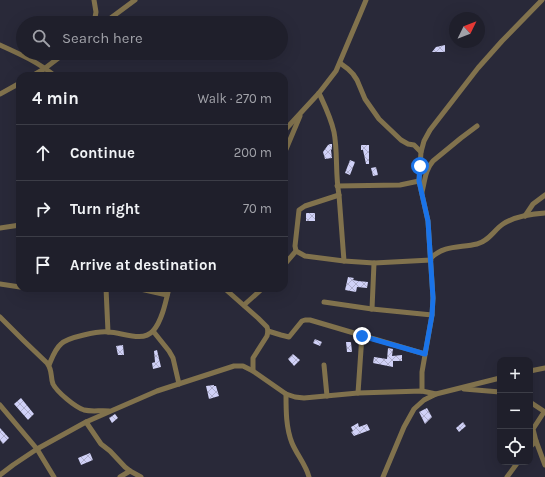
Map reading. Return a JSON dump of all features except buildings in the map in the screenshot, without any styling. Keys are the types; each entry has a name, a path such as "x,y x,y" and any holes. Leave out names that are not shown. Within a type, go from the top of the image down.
{"street":[{"path":"94,0 95,16"},
{"path":"113,16 135,0"},
{"path":"288,127 319,94 336,71 366,0"},
{"path":"422,391 422,372 432,315 433,298 428,221 419,181 421,152 424,141 430,130 477,70 502,41 542,0"},
{"path":"0,45 16,52"},
{"path":"31,60 50,72"},
{"path":"38,72 56,60"},
{"path":"340,63 353,74 365,99 390,130 408,144 414,145 421,152"},
{"path":"0,94 16,85"},
{"path":"319,94 330,118 334,133 344,261"},
{"path":"288,145 303,111"},
{"path":"422,194 429,165 458,140 478,126"},
{"path":"337,186 400,185 419,181"},
{"path":"296,251 296,230 299,210 305,206 339,195"},
{"path":"525,216 533,204 545,195"},
{"path":"296,251 305,256 374,263 431,259 441,250 483,242 504,224 514,219 545,213"},
{"path":"0,228 16,225"},
{"path":"288,260 296,251"},
{"path":"372,309 374,263"},
{"path":"0,284 16,286"},
{"path":"106,292 108,332"},
{"path":"154,292 167,295"},
{"path":"49,365 61,343 77,336 108,332 138,337 146,336 153,331 160,319 168,292"},
{"path":"228,292 267,327 267,336 253,358 253,371"},
{"path":"244,306 260,292"},
{"path":"324,302 372,309 432,315"},
{"path":"0,316 49,365 52,372 53,385 65,397 82,409 111,410"},
{"path":"268,331 289,336 302,321 310,320 425,354"},
{"path":"153,331 173,358 179,384"},
{"path":"358,393 362,336"},
{"path":"324,365 327,396"},
{"path":"0,475 37,450 86,422 111,410 157,391 234,366 243,366 253,371 286,394 295,397 304,398 358,393 422,391 436,394"},
{"path":"533,370 545,368"},
{"path":"383,477 404,427 414,409 424,400 436,394 497,379"},
{"path":"459,388 497,392"},
{"path":"286,394 286,420 288,429 292,443 304,464 309,477"},
{"path":"533,404 544,412 533,429 545,465"},
{"path":"0,405 37,450 54,477"},
{"path":"86,422 101,444 110,450 124,467 141,477"},
{"path":"533,444 536,441"},
{"path":"507,477 516,465"},
{"path":"120,477 130,471"}],"route":[{"path":"362,336 425,354 432,315 433,298 430,235 419,181 420,166"}]}
